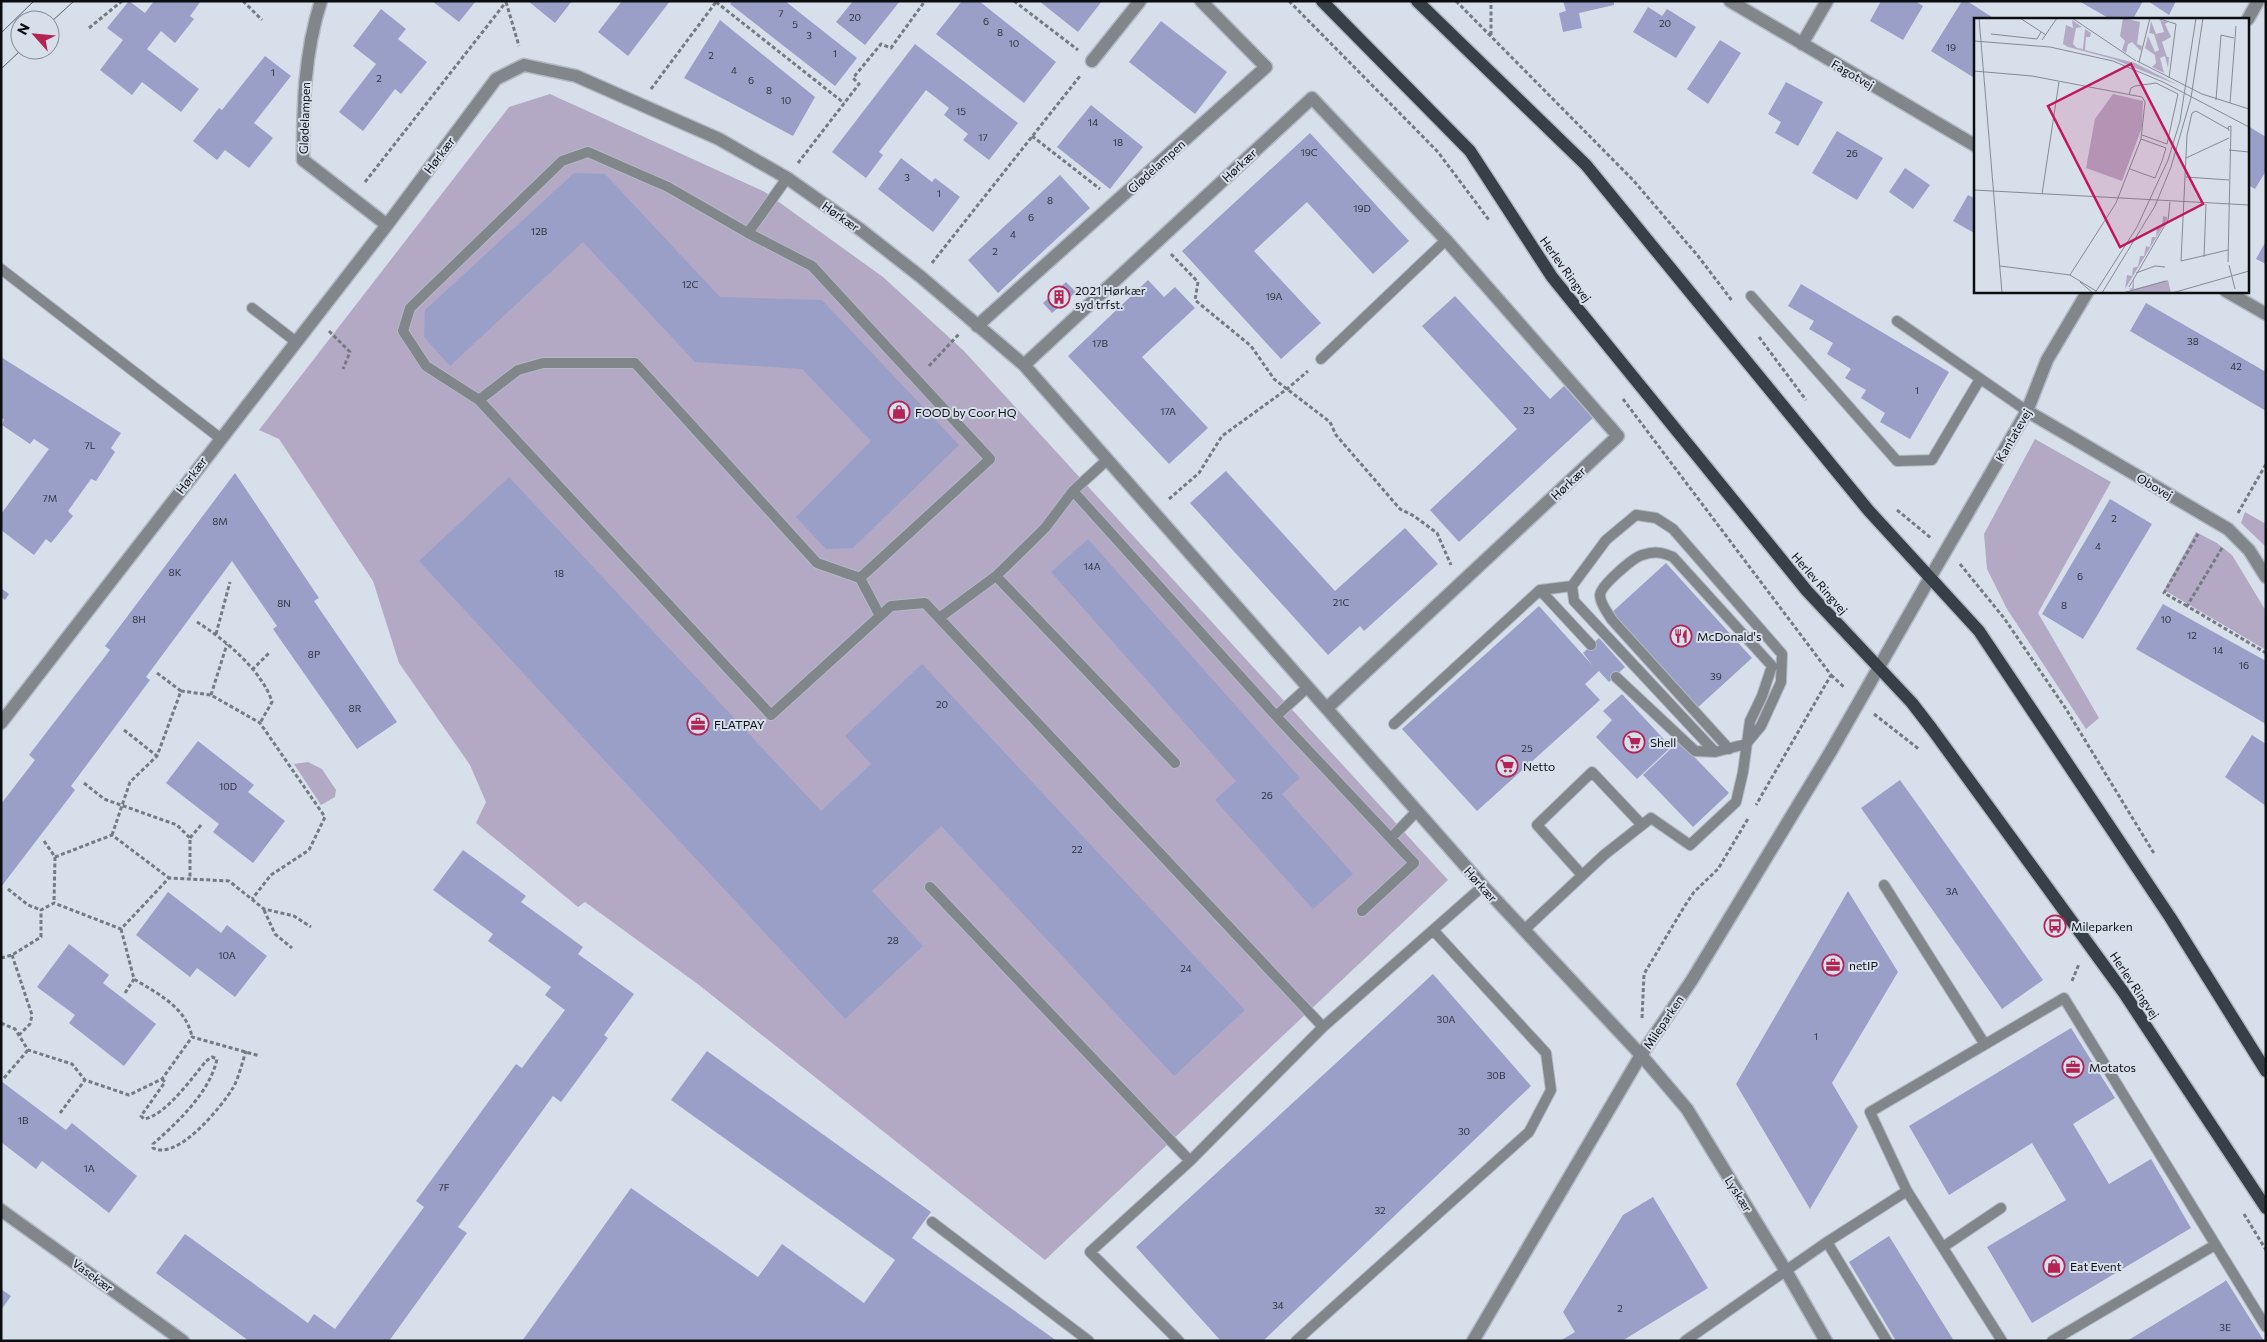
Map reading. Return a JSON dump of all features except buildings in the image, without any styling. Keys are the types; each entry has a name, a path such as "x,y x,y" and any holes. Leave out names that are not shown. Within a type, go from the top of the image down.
{"main road":[{"name":"Herlev Ringvej","path":"1322,1 1470,151 1552,277 1807,591 1879,670 1912,703 2124,993 2266,1208"},
{"path":"1416,1 1586,165 1869,511 1979,630 2170,917 2266,1071"}],"street":[{"name":"Glødelampen","path":"321,1 311,31 303,92 303,160 387,225"},
{"path":"1092,61 1140,1"},
{"name":"Glødelampen","path":"975,324 1116,202 1266,67 1201,1"},
{"name":"Fagotvej","path":"1730,1 1974,145"},
{"path":"1802,44 1827,1"},
{"path":"2249,18 2258,1"},
{"name":"Hørkær","path":"1,723 314,316 387,225 496,79 524,65 576,76 640,103 719,139 787,178 861,230 921,277 1024,366 1483,886 1641,1055"},
{"name":"Hørkær","path":"1024,366 1312,98 1446,240 1618,436 1326,708"},
{"name":"Kantatevej","path":"1931,576 2027,411 2047,360 2087,292"},
{"path":"2228,292 2266,314"},
{"name":"Obovej","path":"2027,411 2230,530 2249,550 2266,577"},
{"name":"Mileparken","path":"1473,1341 1641,1055 1731,917 1860,703 1931,576"},
{"name":"Lyskær","path":"1641,1055 1687,1109 1786,1270 1826,1341"},
{"name":"Vasekær","path":"1,1210 184,1341"}],"lane":[{"path":"860,578 990,459 812,266 748,233 668,187 588,152 562,161 410,308 403,330 426,366 479,400 771,715 891,606 925,603 1323,1027"},
{"path":"748,233 787,178"},
{"path":"1321,359 1446,240"},
{"path":"1,269 220,438"},
{"path":"1750,296 1897,461 1932,460 1980,379"},
{"path":"252,308 295,341"},
{"path":"1897,320 2027,411"},
{"path":"479,400 518,370 543,363 635,363 817,563 860,578 880,616"},
{"path":"939,618 996,576 1045,528 1073,491 1107,460"},
{"path":"1073,491 1276,716 1414,863 1362,911"},
{"path":"1616,677 1695,751 1715,752 1746,744 1761,726 1781,682 1782,654 1674,528 1656,518 1636,515 1606,540 1572,586 1574,601 1715,752"},
{"path":"1524,930 1582,875 1651,818 1690,845 1736,802 1743,772 1750,721 1762,696 1772,666 1673,558 1664,553 1656,552 1640,556 1602,586 1600,596 1602,604 1612,620 1729,749"},
{"path":"996,576 1175,763"},
{"path":"1394,724 1540,590 1572,586"},
{"path":"1540,590 1591,645"},
{"path":"1276,716 1308,687"},
{"path":"1582,875 1537,825 1592,772 1642,825"},
{"path":"1391,838 1417,812"},
{"path":"1884,885 1984,1043"},
{"path":"1179,1341 1090,1252 1190,1161 1323,1027 1483,886"},
{"path":"930,887 1190,1161"},
{"path":"1296,1341 1529,1132 1551,1090 1546,1053 1433,930"},
{"path":"2002,1341 1907,1191 1870,1112 1984,1043 2064,998 2266,1327"},
{"path":"1685,1341 1827,1242 1907,1191"},
{"path":"1943,1247 2001,1208"},
{"path":"932,1222 1089,1341"},
{"path":"1827,1242 1887,1341"},
{"path":"2052,1341 2215,1245"}],"path":[{"path":"89,28 122,1"},
{"path":"243,1 262,20"},
{"path":"787,178 859,84 853,78 880,44 891,48 925,1"},
{"path":"921,277 1092,61 1014,1"},
{"path":"1491,36 1492,1"},
{"path":"352,198 506,2"},
{"path":"506,2 524,65"},
{"path":"640,103 716,2 844,103"},
{"path":"1032,136 1116,202"},
{"path":"1158,240 1198,282 1195,300 1251,346 1274,379 1330,422 1336,435 1400,509 1414,516 1437,533 1459,584"},
{"path":"314,316 350,352 343,369"},
{"path":"916,379 975,324"},
{"path":"1153,512 1199,473 1222,436 1287,389 1321,359"},
{"path":"2187,606 2266,464"},
{"path":"2207,517 2164,593 2266,653"},
{"path":"1944,551 1960,564 2004,618 2066,709 2159,862"},
{"path":"216,634 230,582"},
{"path":"197,622 216,634 227,644 252,670 269,692 272,702 260,724"},
{"path":"211,695 227,644"},
{"path":"252,670 269,653"},
{"path":"157,673 181,692 211,695 260,724 325,817 310,850 271,875 252,899"},
{"path":"1831,675 1860,703 1920,749 1926,757"},
{"path":"112,836 130,782 157,756 181,692"},
{"path":"124,730 157,756"},
{"path":"84,783 104,799 177,825 190,838"},
{"path":"190,879 190,838 202,824"},
{"path":"54,857 112,836"},
{"path":"112,836 169,878 230,881 264,909 275,934 292,948"},
{"path":"44,841 54,857 54,903"},
{"path":"120,929 169,878"},
{"path":"8,889 28,905 41,910 54,903 120,929"},
{"path":"264,909 294,916 311,927"},
{"path":"1,958 12,956 42,937 41,910"},
{"path":"1,1024 15,1029 28,1050 72,1064 85,1080 129,1095 162,1079 192,1037 189,1024 170,1001 134,979 120,929"},
{"path":"12,956 32,1015 30,1024 19,1036"},
{"path":"2074,956 2085,972"},
{"path":"125,993 134,979"},
{"path":"192,1037 260,1056"},
{"path":"4,1078 28,1050"},
{"path":"162,1079 165,1082 141,1116 144,1119 151,1118 177,1096 212,1056 217,1059 215,1067 198,1099 153,1144 153,1148 158,1150 168,1149 196,1133 216,1112 234,1087 246,1051"},
{"path":"60,1113 85,1080"},
{"path":"2240,1209 2266,1250"}],"shaded area":[{"path":"550,94 765,192 883,277 964,351 1448,880 1045,1260 699,985 585,902 578,907 476,823 486,802 470,765 399,663 373,581 279,439 259,430 509,107"},
{"path":"2035,439 2111,482 2038,613 2099,718 2086,729 2007,609 1987,569 1984,534"},
{"path":"2245,512 2266,524 2266,547 2241,523"},
{"path":"2196,532 2217,543 2232,555 2266,611 2266,650 2164,590"},
{"path":"308,762 322,769 336,790 335,797 321,805 294,764"}],"tram line":[{"path":"1,33 34,1"},
{"path":"60,14 74,1"},
{"path":"1,69 10,60"}],"place":[{"name":"2021 Hørkær syd trfst.","path":"1059,297"},
{"name":"FOOD by Coor HQ","path":"899,412"},
{"name":"McDonald's","path":"1681,636"},
{"name":"FLATPAY","path":"698,724"},
{"name":"Shell","path":"1634,742"},
{"name":"Netto","path":"1507,766"},
{"name":"Mileparken","path":"2055,926"},
{"name":"netIP","path":"1833,965"},
{"name":"Motatos","path":"2073,1067"},
{"name":"Eat Event","path":"2054,1266"}]}
